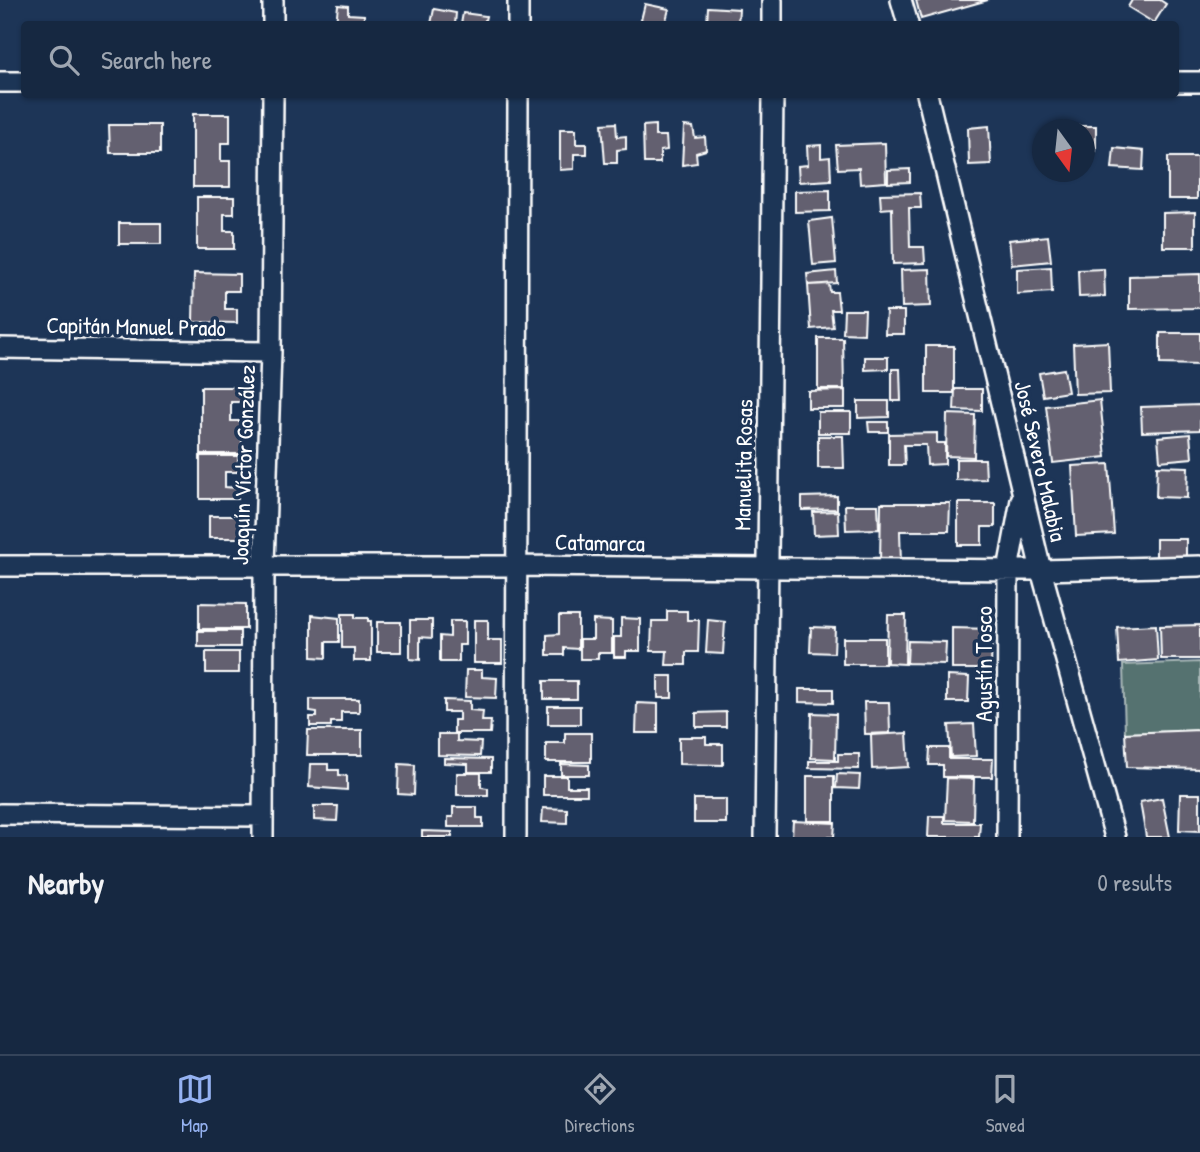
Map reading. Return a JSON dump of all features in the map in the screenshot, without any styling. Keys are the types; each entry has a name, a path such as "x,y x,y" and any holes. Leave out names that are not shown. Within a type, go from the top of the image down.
{"street":[{"path":"273,0 273,21"},
{"path":"518,0 518,21"},
{"path":"772,0 772,21"},
{"path":"901,0 907,21"},
{"path":"0,82 21,82"},
{"path":"1179,82 1200,82"},
{"name":"Joaquín Víctor González","path":"262,837 273,98"},
{"path":"516,837 518,98"},
{"name":"Manuelita Rosas","path":"765,837 773,98"},
{"name":"José Severo Malabia","path":"928,98 1041,570 1115,837"},
{"name":"Capitán Manuel Prado","path":"0,348 271,352"},
{"name":"Agustín Tosco","path":"1007,837 1008,569 1023,492"},
{"name":"Catamarca","path":"0,566 1041,570 1200,566"},
{"path":"0,814 263,816"}],"green space":[{"path":"1200,662 1200,730 1125,733 1123,665"}],"building":[{"path":"916,0 988,0 921,19"},
{"path":"1132,0 1160,0 1166,4 1155,21 1128,7"},
{"path":"645,4 669,9 666,21 641,21"},
{"path":"338,5 348,6 348,14 364,15 364,21 336,21"},
{"path":"708,7 739,9 738,21 707,21"},
{"path":"434,9 456,13 455,21 432,21"},
{"path":"463,13 486,16 485,21 462,21"},
{"path":"193,114 230,114 230,143 221,143 221,161 230,161 230,187 193,187"},
{"path":"616,123 617,137 626,136 626,149 617,150 617,163 605,163 602,124"},
{"path":"109,125 160,125 160,153 110,153"},
{"path":"655,125 655,136 666,136 667,150 660,151 660,163 644,163 643,126"},
{"path":"684,126 693,127 695,138 705,137 706,150 696,153 697,163 682,165"},
{"path":"989,126 991,164 969,165 968,128"},
{"path":"560,129 576,129 576,144 587,144 587,154 574,154 574,169 560,170"},
{"path":"885,143 886,182 860,184 859,168 838,169 836,145"},
{"path":"821,145 821,158 830,157 831,180 799,182 798,166 808,165 807,146"},
{"path":"1114,148 1144,151 1143,170 1112,168"},
{"path":"1168,157 1197,157 1197,199 1168,199"},
{"path":"910,169 910,182 888,183 888,170"},
{"path":"830,190 830,211 795,212 795,191"},
{"path":"920,193 921,208 909,208 910,247 924,247 925,263 893,264 892,208 881,209 880,194"},
{"path":"197,197 234,197 234,214 224,214 224,231 234,231 234,249 197,249"},
{"path":"1195,212 1195,247 1163,247 1163,213"},
{"path":"832,218 836,263 813,265 809,221"},
{"path":"119,223 161,223 161,244 119,244"},
{"path":"1048,236 1051,261 1012,265 1009,240"},
{"path":"1051,267 1052,292 1017,294 1017,269"},
{"path":"930,269 931,306 902,307 901,270"},
{"path":"1104,269 1105,296 1079,297 1078,270"},
{"path":"836,271 837,283 808,285 807,274"},
{"path":"194,273 239,274 239,291 225,291 225,309 237,309 237,323 193,322"},
{"path":"1200,274 1200,308 1129,309 1129,276"},
{"path":"829,284 830,292 837,292 839,310 831,310 833,327 811,329 808,285"},
{"path":"844,310 865,310 864,334 843,333"},
{"path":"886,311 904,311 904,334 885,334"},
{"path":"1160,333 1200,333 1200,365 1160,364"},
{"path":"818,338 843,338 844,389 818,389"},
{"path":"1108,342 1110,393 1075,394 1073,344"},
{"path":"926,346 954,346 954,393 926,393"},
{"path":"865,357 888,357 888,369 865,370"},
{"path":"892,369 900,369 901,401 892,401"},
{"path":"1064,369 1068,392 1043,396 1039,373"},
{"path":"201,387 242,387 242,402 231,402 231,421 242,421 242,454 201,454"},
{"path":"955,389 982,389 982,411 954,410"},
{"path":"845,390 845,408 808,408 808,391"},
{"path":"1100,400 1106,457 1053,463 1046,406"},
{"path":"858,401 889,401 889,417 858,418"},
{"path":"1200,405 1200,430 1142,432 1141,407"},
{"path":"818,412 851,412 851,433 818,433"},
{"path":"947,414 975,415 974,457 946,456"},
{"path":"868,422 888,422 888,432 869,432"},
{"path":"937,433 937,443 945,443 945,464 927,465 926,445 904,445 905,465 889,465 889,434"},
{"path":"1190,434 1192,458 1160,461 1158,437"},
{"path":"818,436 843,436 844,468 818,468"},
{"path":"200,456 238,456 238,472 225,472 225,487 238,488 238,499 200,499"},
{"path":"956,459 985,459 986,479 956,480"},
{"path":"1109,464 1114,534 1076,536 1072,466"},
{"path":"1157,466 1188,467 1187,498 1156,497"},
{"path":"837,496 837,509 802,510 802,497"},
{"path":"881,503 950,503 949,531 900,531 901,564 880,563"},
{"path":"958,503 995,503 995,527 982,527 982,545 958,545"},
{"path":"845,505 878,505 879,529 846,530"},
{"path":"838,511 839,534 814,535 813,512"},
{"path":"209,516 240,516 240,538 209,538"},
{"path":"1156,539 1186,539 1186,561 1156,561"},
{"path":"199,603 246,604 246,629 199,629"},
{"path":"667,611 687,611 687,620 699,620 698,652 686,652 686,665 666,665 667,651 651,651 652,621 667,621"},
{"path":"342,614 355,614 355,618 368,618 368,621 371,621 371,661 354,661 354,648 342,648"},
{"path":"312,615 339,618 339,642 326,642 326,658 312,657"},
{"path":"888,615 906,615 905,664 887,663"},
{"path":"559,616 578,616 578,649 564,648 564,655 547,655 547,635 559,634"},
{"path":"621,618 640,619 640,651 626,651 626,657 614,657 614,637 621,637"},
{"path":"410,620 432,620 432,638 420,637 420,660 410,659"},
{"path":"474,620 488,620 488,640 502,640 502,663 474,663"},
{"path":"593,620 612,621 612,653 598,653 598,659 580,659 580,639 593,639"},
{"path":"708,620 725,622 723,654 706,653"},
{"path":"450,621 465,621 465,645 459,645 459,662 440,662 440,636 450,637"},
{"path":"377,622 401,622 401,652 377,652"},
{"path":"1156,625 1158,660 1119,663 1117,627"},
{"path":"1200,625 1200,659 1161,659 1160,626"},
{"path":"811,627 835,628 834,653 810,652"},
{"path":"952,628 992,629 991,669 952,669"},
{"path":"198,631 240,631 240,647 198,647"},
{"path":"843,638 885,638 885,664 843,664"},
{"path":"908,641 946,642 945,664 907,663"},
{"path":"206,652 239,652 239,673 206,673"},
{"path":"466,670 482,670 482,677 497,678 496,698 465,697"},
{"path":"658,676 672,676 672,698 658,698"},
{"path":"947,676 969,677 968,702 947,702"},
{"path":"544,681 577,681 577,699 544,699"},
{"path":"799,689 833,689 833,703 799,702"},
{"path":"310,699 359,699 359,712 341,712 341,722 331,722 331,726 310,726 310,717 317,717 317,712 310,711"},
{"path":"444,700 470,701 470,710 483,711 482,721 491,721 490,733 454,733 454,720 459,720 459,712 444,712"},
{"path":"864,702 889,702 890,733 865,734"},
{"path":"637,703 658,704 658,733 636,733"},
{"path":"548,706 580,706 580,724 548,724"},
{"path":"726,712 726,727 696,727 696,713"},
{"path":"812,713 836,714 835,759 811,758"},
{"path":"974,724 976,756 951,757 949,725"},
{"path":"308,730 362,730 362,755 307,755"},
{"path":"1200,730 1200,769 1127,767 1125,733"},
{"path":"565,733 591,733 591,762 546,762 546,743 565,743"},
{"path":"907,733 909,767 872,769 871,735"},
{"path":"438,734 457,734 457,741 481,742 480,756 438,755"},
{"path":"679,737 706,737 706,744 723,744 723,765 679,764"},
{"path":"930,748 949,748 949,759 993,759 992,777 943,777 943,765 929,765"},
{"path":"838,754 859,754 859,769 809,768 809,761 838,761"},
{"path":"444,758 491,759 491,772 468,772 468,764 444,763"},
{"path":"310,764 328,764 328,770 339,770 339,775 347,776 347,790 309,787"},
{"path":"399,764 415,765 414,795 398,794"},
{"path":"561,764 589,765 589,775 561,775"},
{"path":"457,773 481,773 481,787 488,788 488,795 457,795"},
{"path":"837,774 860,775 859,789 836,788"},
{"path":"543,776 567,776 567,787 587,787 587,795 543,795"},
{"path":"807,776 834,776 834,821 807,821"},
{"path":"947,778 974,779 973,821 945,820"},
{"path":"1180,794 1200,794 1200,831 1179,830"},
{"path":"1162,798 1170,837 1146,837 1140,802"},
{"path":"694,799 726,799 726,823 694,823"},
{"path":"314,806 338,806 337,821 314,820"},
{"path":"453,807 477,807 477,818 483,818 483,827 448,827 448,817 453,817"},
{"path":"543,808 567,809 567,823 542,822"},
{"path":"929,816 944,816 944,823 980,823 979,837 928,837"},
{"path":"793,821 835,823 834,837 792,837"},
{"path":"422,831 452,832 452,837 422,837"}]}
